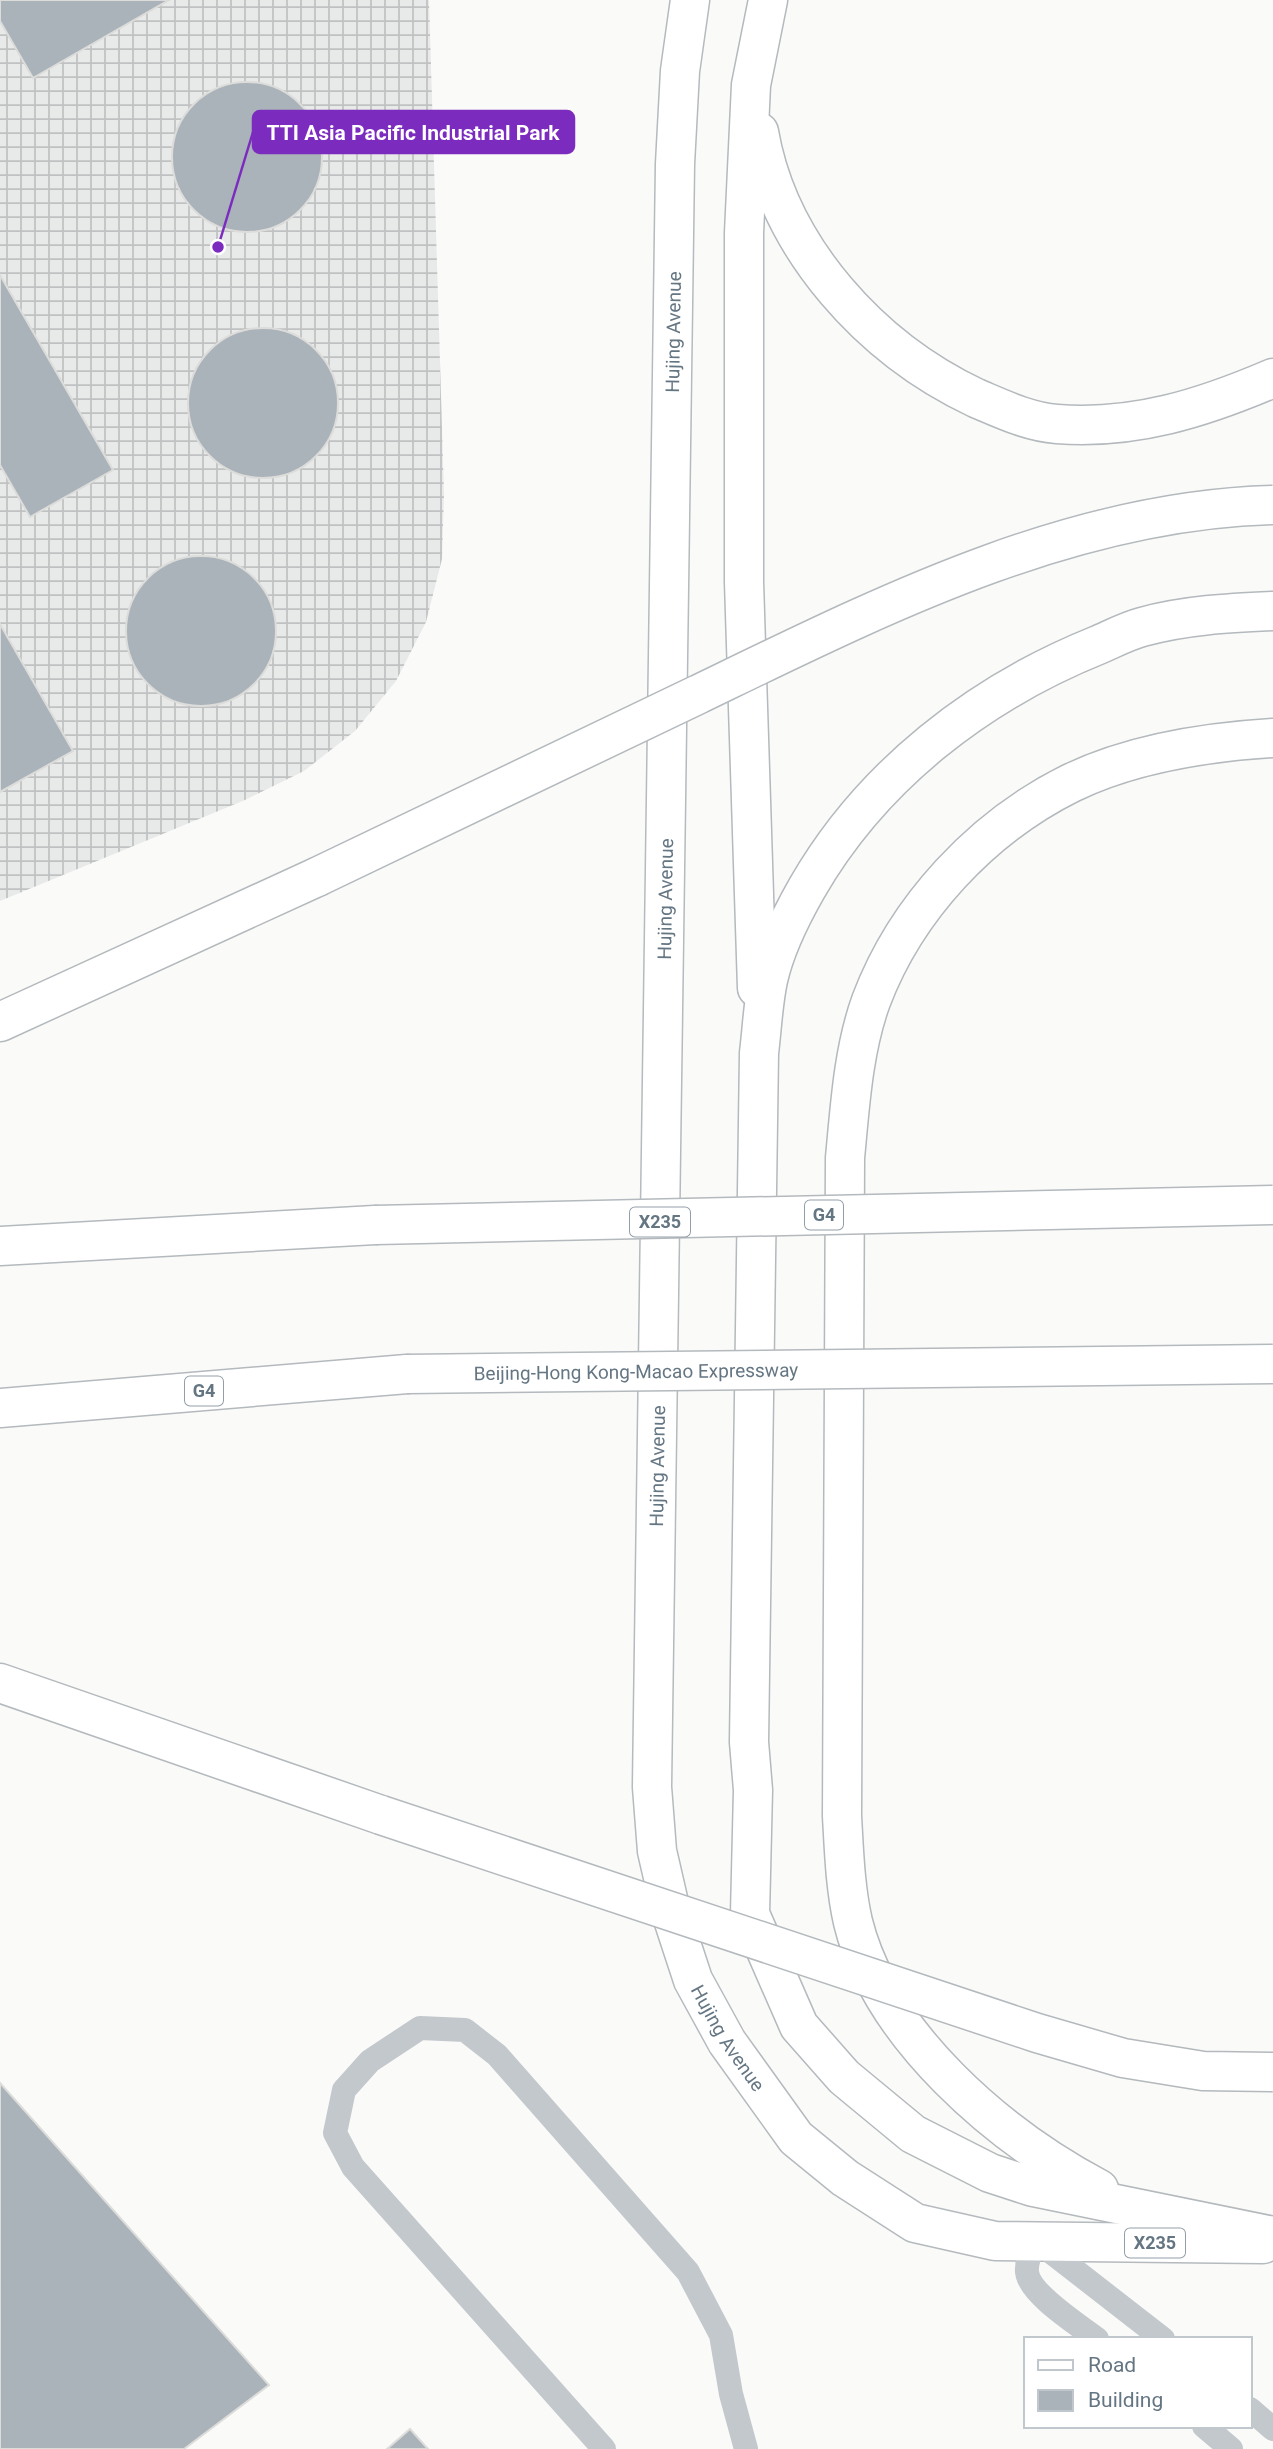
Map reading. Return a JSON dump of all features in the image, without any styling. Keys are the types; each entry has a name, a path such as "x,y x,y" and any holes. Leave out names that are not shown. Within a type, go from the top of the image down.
{"main road":[{"name":"Hujing Avenue","path":"690,0 680,71 675,164 652,1787 657,1851 672,1916 693,1980 727,2042 796,2138 845,2178 915,2223 995,2241 1273,2244"},
{"path":"768,0 751,85 744,233 744,582 759,1053 749,1742 753,1790 750,1914 799,2026 844,2077 912,2134 989,2173 1032,2187 1142,2207 1273,2236"},
{"path":"751,85 764,158 791,224 838,294 886,343 946,383 1008,412 1054,424 1101,426 1151,421 1242,391 1273,377"},
{"path":"0,1022 317,877 831,631 943,583 1038,547 1133,521 1273,505"},
{"path":"759,1053 768,979 791,917 825,857 863,807 901,769 953,725 1013,685 1076,653 1141,627 1205,614 1273,611"},
{"path":"1142,2207 1105,2192 1048,2159 982,2108 942,2071 909,2033 875,1980 853,1922 842,1815 845,1158 858,1049 870,1003 888,960 908,926 962,862 1033,805 1072,782 1165,754 1220,743 1273,738"},
{"name":"G4","path":"0,1247 375,1226 1273,1205"},
{"name":"Beijing-Hong Kong-Macao Expressway","path":"0,1408 407,1374 1273,1364"},
{"path":"0,1683 381,1815 1037,2033 1123,2058 1203,2071 1273,2072"}],"lane":[{"path":"604,2449 352,2167 335,2133 344,2090 370,2061 420,2028 465,2030 497,2055 688,2272 720,2335 731,2394 746,2449"},
{"path":"1094,2337 1032,2287 1027,2271 1028,2261 1037,2241 1160,2337"},
{"path":"1252,2411 1273,2429"},
{"path":"1206,2428 1231,2449"}],"shaded area":[{"path":"0,0 429,0 444,494 442,559 426,622 396,681 355,731 304,771 245,800 0,901"}],"building":[{"path":"0,0 169,0 33,78 0,21"},
{"path":"247,82 276,87 300,104 317,128 322,157 317,186 300,210 276,227 247,232 218,227 194,210 177,186 172,157 177,128 194,104 218,87"},
{"path":"0,275 113,470 30,517 0,465"},
{"path":"263,328 292,333 316,350 333,374 338,403 333,432 316,456 292,473 263,478 234,473 210,456 193,432 188,403 193,374 210,350 234,333"},
{"path":"201,556 230,561 254,578 271,602 276,631 271,660 254,684 230,701 201,706 172,701 148,684 131,660 126,631 131,602 148,578 172,561"},
{"path":"0,624 73,751 0,792"},
{"path":"0,2083 269,2385 184,2449 0,2449"},
{"path":"410,2429 428,2449 387,2449"}],"place":[{"name":"TTI Asia Pacific Industrial Park","path":"218,247"}]}
